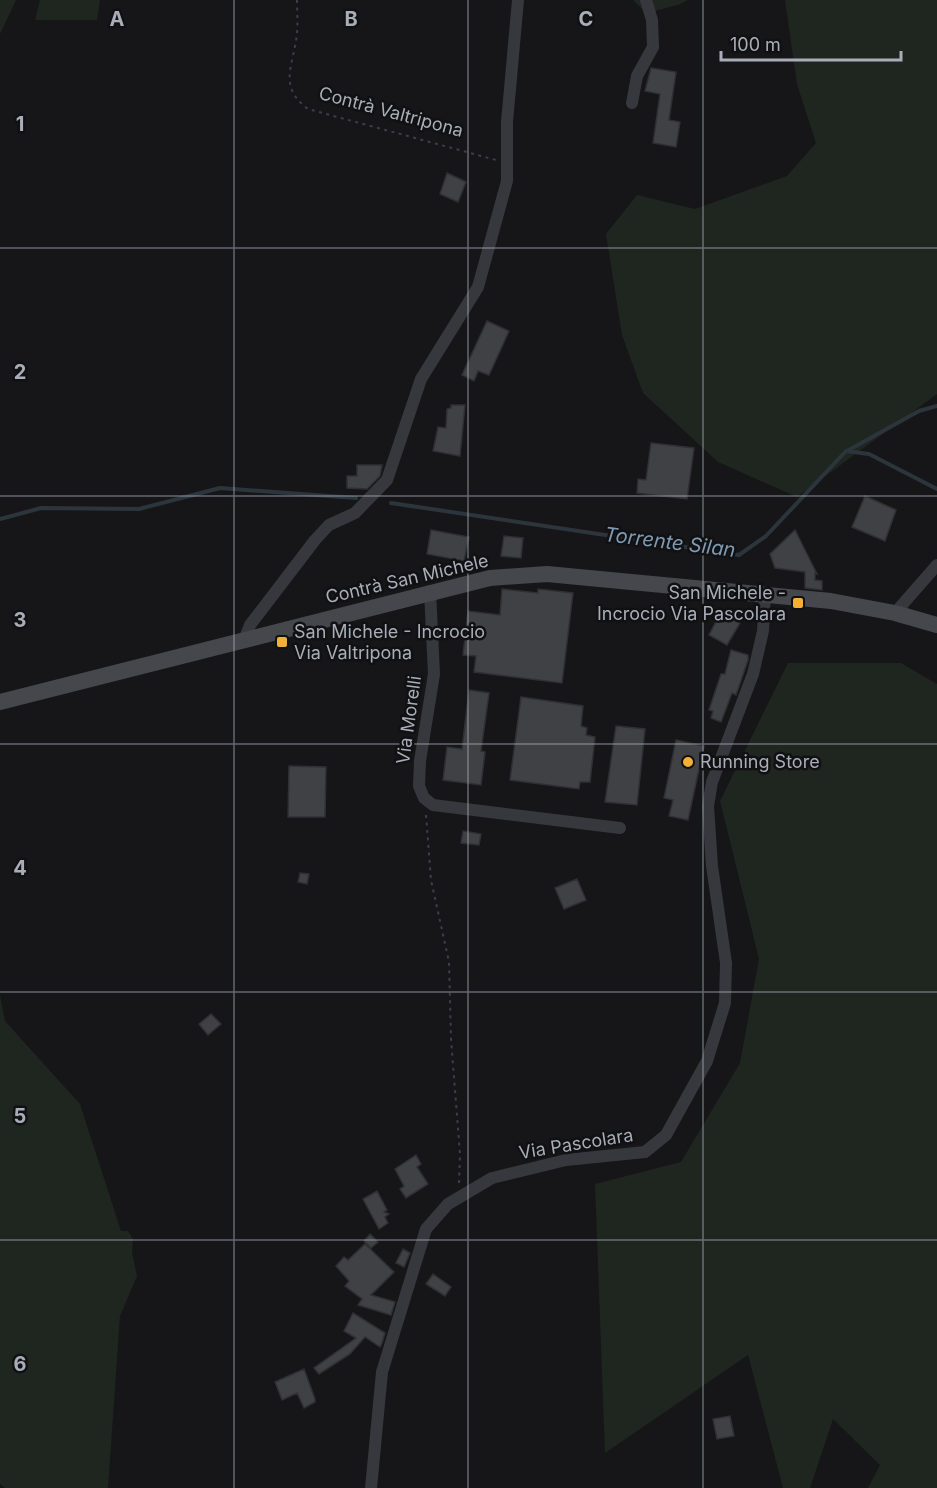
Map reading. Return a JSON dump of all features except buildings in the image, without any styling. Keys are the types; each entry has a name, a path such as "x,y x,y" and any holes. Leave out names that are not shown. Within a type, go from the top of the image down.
{"main road":[{"name":"Contrà San Michele","path":"0,702 430,591 490,578 547,574 831,602 895,613 937,625"}],"street":[{"path":"245,638 250,625 315,540 330,525 355,513 387,480 421,379 478,287 507,181 507,122 518,0"},
{"path":"632,103 637,76 653,47 652,20 646,0"},
{"path":"895,613 937,565"},
{"name":"Via Morelli","path":"424,798 419,786 420,761 434,674 430,591"},
{"name":"Via Pascolara","path":"370,1488 382,1372 426,1229 448,1204 492,1178 566,1160 645,1152 666,1135 707,1061 725,1003 726,963 712,866 708,806 712,782 753,674 763,631 765,596"},
{"path":"424,798 433,805 620,828"}],"path":[{"name":"Contrà Valtripona","path":"297,0 297,32 289,81 295,99 308,109 507,163"},
{"path":"424,798 431,880 449,962 451,1039 460,1154 457,1199"}],"shaded area":[{"path":"0,0 16,0 0,34"},
{"path":"40,0 100,0 97,20 35,20"},
{"path":"633,0 688,0 678,5 646,13"},
{"path":"785,0 937,0 937,394 797,497 718,462 643,393 622,335 606,234 637,195 695,209 787,176 816,143 797,84"},
{"path":"788,663 901,663 937,684 937,1488 868,1488 880,1465 833,1419 810,1488 783,1488 748,1355 605,1453 595,1184 681,1162 740,1063 759,959 720,801"},
{"path":"0,995 5,1021 80,1104 121,1231 128,1231 133,1239 132,1252 137,1276 120,1316 108,1488 5,1488 0,1484"}],"waterway":[{"path":"847,451 919,411 937,406"},
{"name":"Torrente Silan","path":"391,503 739,555 766,536 846,451 869,454 937,489"},
{"name":"Torrente Silan","path":"0,519 41,508 139,509 220,488 356,498"}],"place":[{"name":"San Michele - Incrocio Via Pascolara","path":"798,603"},
{"name":"San Michele - Incrocio Via Valtripona","path":"282,642"},
{"name":"Running Store","path":"688,762"}]}
